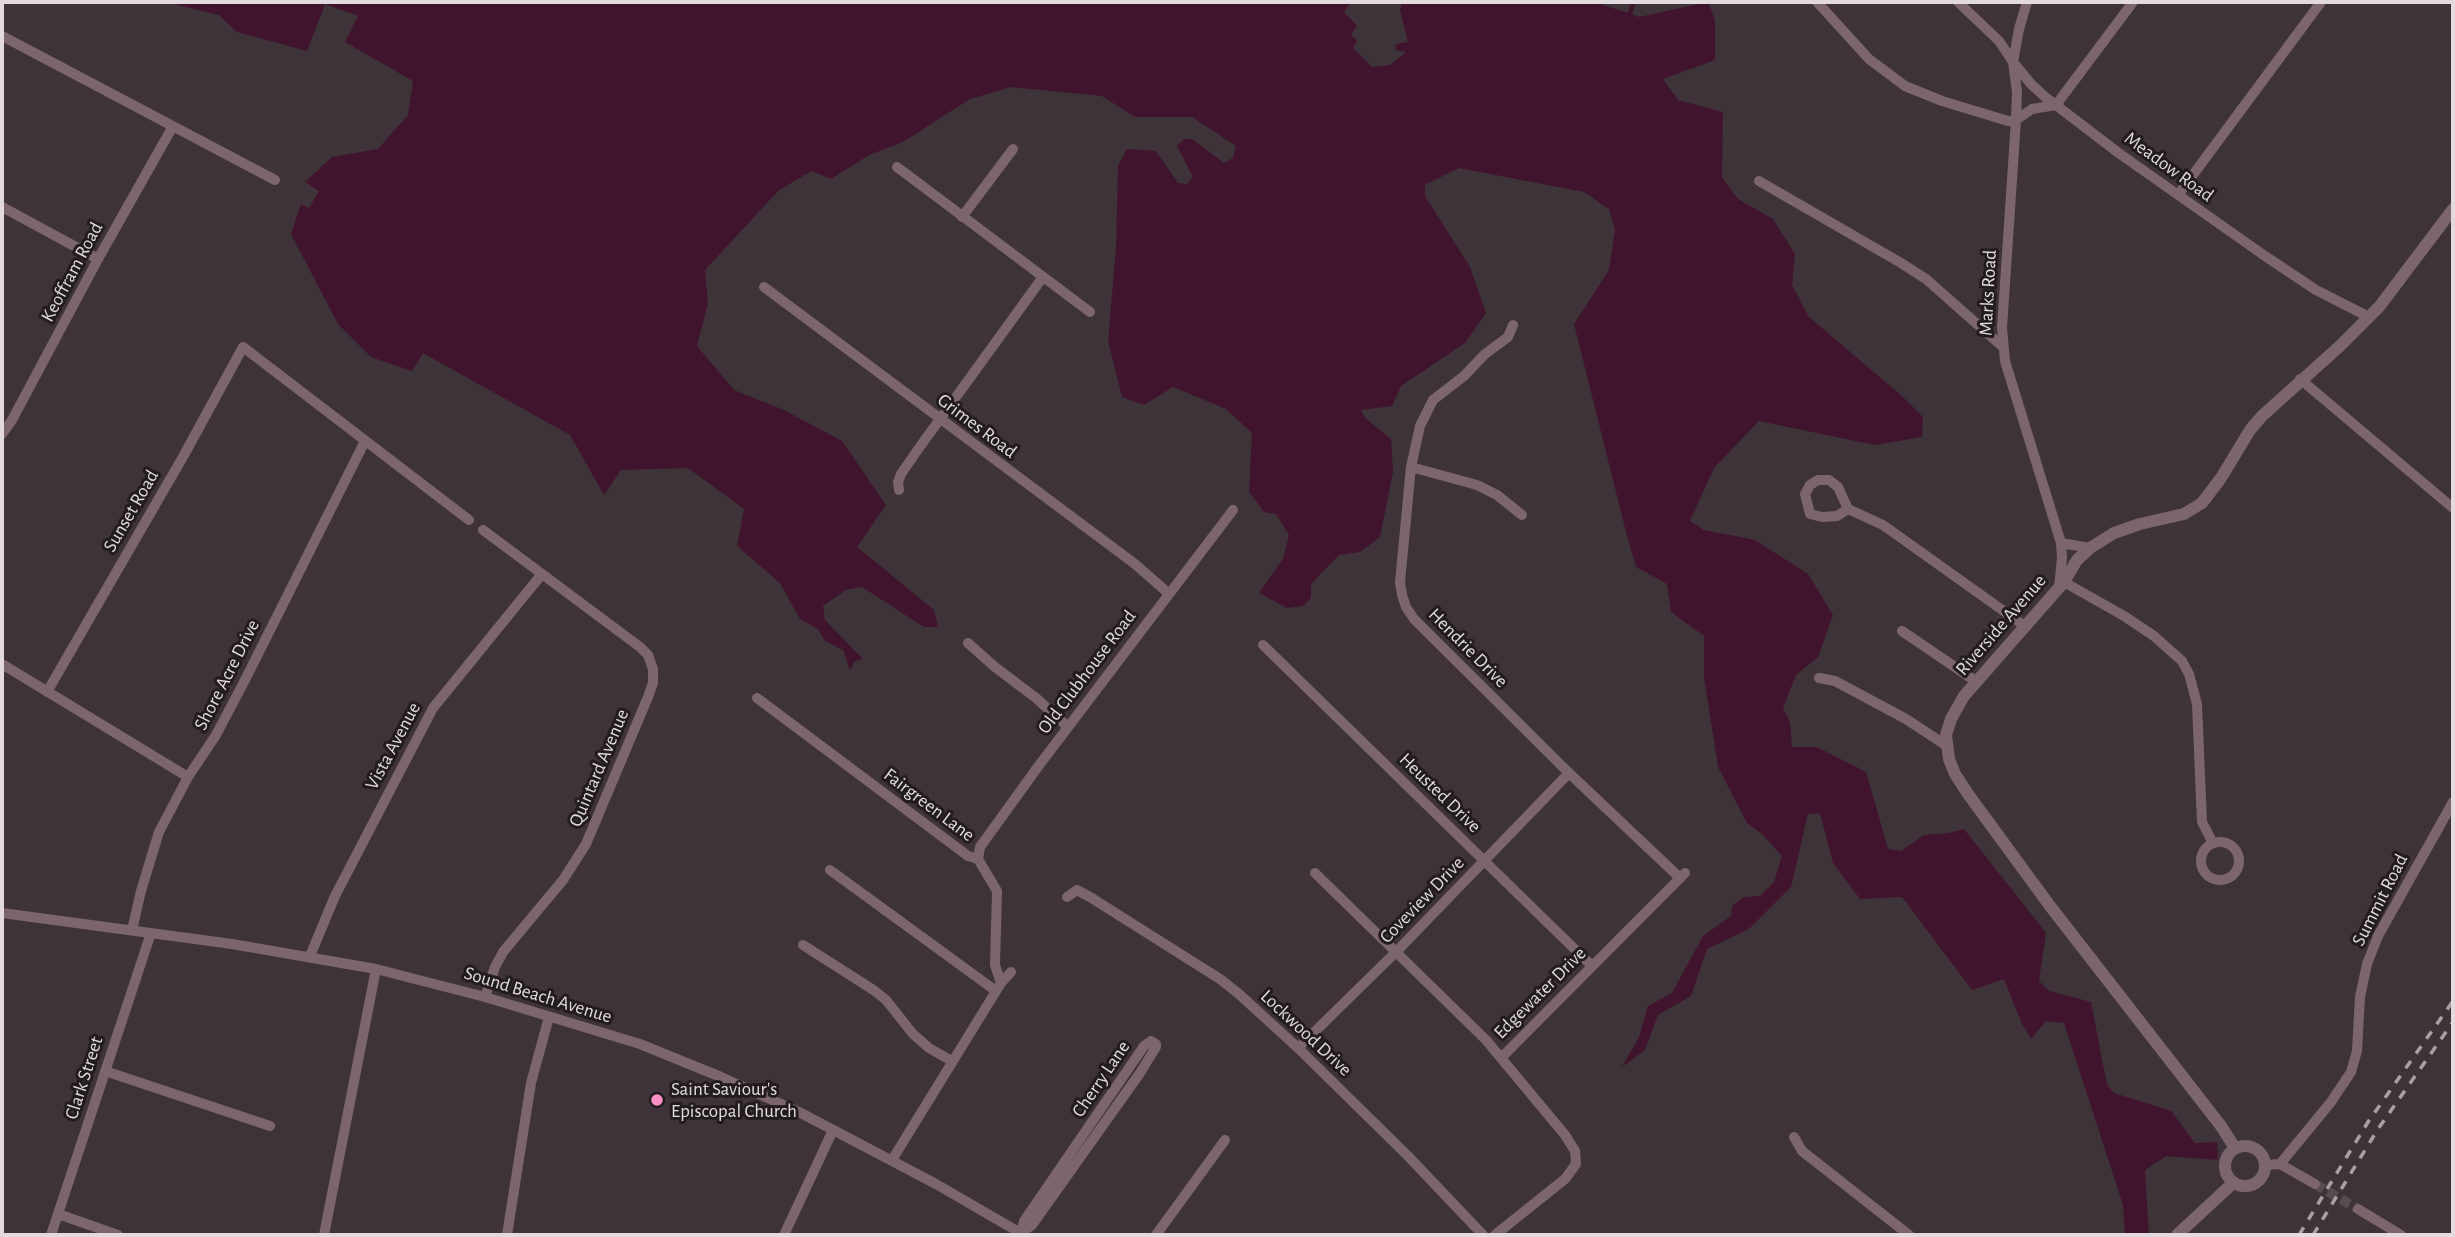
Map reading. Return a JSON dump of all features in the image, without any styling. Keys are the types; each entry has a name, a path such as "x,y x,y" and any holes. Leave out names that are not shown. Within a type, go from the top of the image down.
{"street":[{"path":"1817,2 1854,44 1905,86 2008,121 2016,120 2032,109 2056,104 2133,2"},
{"name":"Meadow Road","path":"1958,2 1999,41 2031,84 2056,104 2178,195 2316,289 2369,317"},
{"path":"2013,62 2027,2"},
{"path":"2178,195 2321,2"},
{"path":"2,36 275,180"},
{"name":"Marks Road","path":"2013,62 2017,93 2003,347 2015,397 2061,543 2061,585"},
{"name":"Keoffram Road","path":"2,434 173,126"},
{"path":"962,217 1013,149"},
{"path":"897,167 1090,313"},
{"path":"1759,181 1926,279 2003,347"},
{"path":"2,206 98,259"},
{"name":"Riverside Avenue","path":"1947,746 1946,735 1960,702 2061,585 2077,560 2114,533 2184,514 2202,503 2221,478 2250,430 2300,379 2341,345 2369,317 2408,271 2453,209"},
{"path":"899,490 901,474 1042,277"},
{"name":"Grimes Road","path":"764,287 1135,564 1168,593"},
{"name":"Hendrie Drive","path":"1513,326 1508,337 1433,400 1420,426 1411,467 1400,582 1406,607 1414,620 1569,774 1683,876"},
{"name":"Sunset Road","path":"47,692 184,455 243,346 366,441"},
{"path":"2300,379 2453,506"},
{"path":"366,441 470,520"},
{"name":"Shore Acre Drive","path":"132,930 159,832 188,777 216,735 246,680 366,441"},
{"path":"1411,467 1477,485 1497,495 1522,515"},
{"path":"1847,509 1837,516 1822,517 1810,514 1805,494 1810,485 1818,480 1829,480 1838,487 1847,509 1883,526 2026,627"},
{"name":"Old Clubhouse Road","path":"978,859 981,847 1068,727 1233,510"},
{"name":"Quintard Avenue","path":"483,530 640,647 648,655 653,669 653,683 586,845 563,880 503,952 485,997"},
{"path":"2061,543 2090,548"},
{"name":"Vista Avenue","path":"310,956 335,896 433,708 542,573"},
{"path":"2061,585 2124,615 2154,636 2182,661 2189,674 2197,704 2202,822 2213,843"},
{"path":"1902,631 1976,682"},
{"path":"968,643 1068,727"},
{"name":"Heusted Drive","path":"1263,645 1592,966"},
{"path":"2,663 188,777"},
{"path":"1819,678 1835,681 1906,719 1947,746 1955,774 1968,794 2050,906 2221,1126 2235,1149"},
{"name":"Fairgreen Lane","path":"757,698 968,856 978,859 997,891 995,965 998,987"},
{"name":"Coveview Drive","path":"1298,1048 1397,951 1569,774"},
{"name":"Summit Road","path":"2280,1164 2331,1102 2351,1072 2357,1051 2360,997 2375,943 2393,906 2453,802"},
{"path":"830,870 998,987"},
{"path":"1315,873 1502,1057"},
{"name":"Edgewater Drive","path":"1495,1235 1565,1179 1576,1164 1575,1151 1565,1135 1502,1057 1665,891 1683,876"},
{"name":"Lockwood Drive","path":"1068,897 1077,890 1220,979 1298,1048 1408,1156 1483,1235"},
{"name":"Sound Beach Avenue","path":"2,913 310,956 376,969 485,997 640,1044 760,1093 892,1160 1023,1234"},
{"name":"Clark Street","path":"51,1235 151,933"},
{"path":"803,945 875,991 886,1000 913,1034 929,1048 953,1061"},
{"path":"324,1235 376,969"},
{"path":"892,1160 998,987 1011,972"},
{"path":"507,1235 531,1083 550,1017"},
{"name":"Cherry Lane","path":"1154,1041 1156,1047 1140,1073 1023,1234 1024,1221 1144,1046 1154,1041"},
{"path":"105,1071 270,1126"},
{"path":"784,1235 833,1130"},
{"path":"1794,1137 1802,1151 1909,1235"},
{"path":"1156,1235 1225,1140"},
{"path":"2247,1146 2258,1150 2266,1165 2264,1175 2252,1185 2242,1187 2233,1183 2225,1171 2230,1153 2247,1146"},
{"path":"2266,1165 2280,1164 2315,1184"},
{"path":"2177,1235 2233,1183"},
{"path":"2358,1209 2394,1233"},
{"path":"58,1214 118,1235"}],"shaded area":[{"path":"166,2 1351,2 1344,12 1357,26 1351,35 1357,41 1353,48 1372,67 1390,65 1406,52 1395,50 1396,44 1408,42 1400,10 1402,2 1594,2 1628,13 1631,2 1636,2 1632,14 1639,17 1708,2 1715,20 1715,60 1663,79 1678,100 1723,112 1722,177 1738,199 1773,219 1795,254 1792,285 1809,317 1923,417 1922,437 1875,445 1759,421 1714,468 1690,521 1704,530 1755,540 1808,574 1833,615 1818,657 1796,675 1783,708 1790,722 1792,747 1817,747 1866,772 1888,849 1901,851 1924,835 1964,829 2046,933 2039,981 2049,991 2091,1002 2107,1085 2114,1093 2171,1111 2195,1143 2217,1142 2218,1160 2166,1156 2145,1170 2149,1235 2125,1235 2123,1205 2064,1023 2046,1021 2031,1039 2004,979 1972,990 1902,897 1860,899 1833,863 1820,813 1808,814 1791,887 1749,929 1707,949 1691,996 1658,1015 1645,1050 1622,1067 1639,1037 1648,1006 1672,993 1703,936 1731,916 1732,906 1744,897 1760,896 1774,882 1782,856 1762,834 1747,823 1718,767 1704,677 1704,636 1671,612 1667,584 1636,567 1574,324 1609,270 1615,230 1609,209 1584,192 1459,168 1425,185 1425,196 1470,267 1486,313 1465,343 1401,386 1392,406 1361,410 1365,418 1391,439 1393,472 1380,537 1360,552 1339,555 1311,584 1311,598 1303,606 1287,608 1259,593 1283,559 1289,535 1276,514 1264,512 1249,492 1252,433 1226,409 1173,387 1144,405 1122,397 1108,341 1116,249 1118,166 1127,149 1156,151 1178,183 1187,184 1193,177 1177,146 1184,139 1192,139 1224,163 1233,158 1236,146 1192,117 1135,117 1102,96 1011,87 970,99 903,142 869,155 831,179 812,171 779,190 705,270 708,303 697,346 734,390 784,410 842,441 886,505 857,547 934,610 938,627 924,627 862,587 846,590 823,606 825,620 863,659 855,661 850,670 843,650 825,641 818,629 800,619 780,583 737,546 744,509 688,468 621,470 604,495 570,435 423,353 412,371 371,357 338,324 291,234 301,204 309,208 319,191 305,182 332,157 378,149 408,115 413,81 345,42 358,16 325,4 307,51 237,32 219,15"}],"tunnel":[{"path":"2315,1184 2358,1209"}],"railway":[{"path":"2299,1235 2368,1122 2453,1001"},
{"path":"2313,1235 2378,1129 2453,1022"}],"place":[{"name":"Saint Saviour's Episcopal Church","path":"657,1100"}]}
